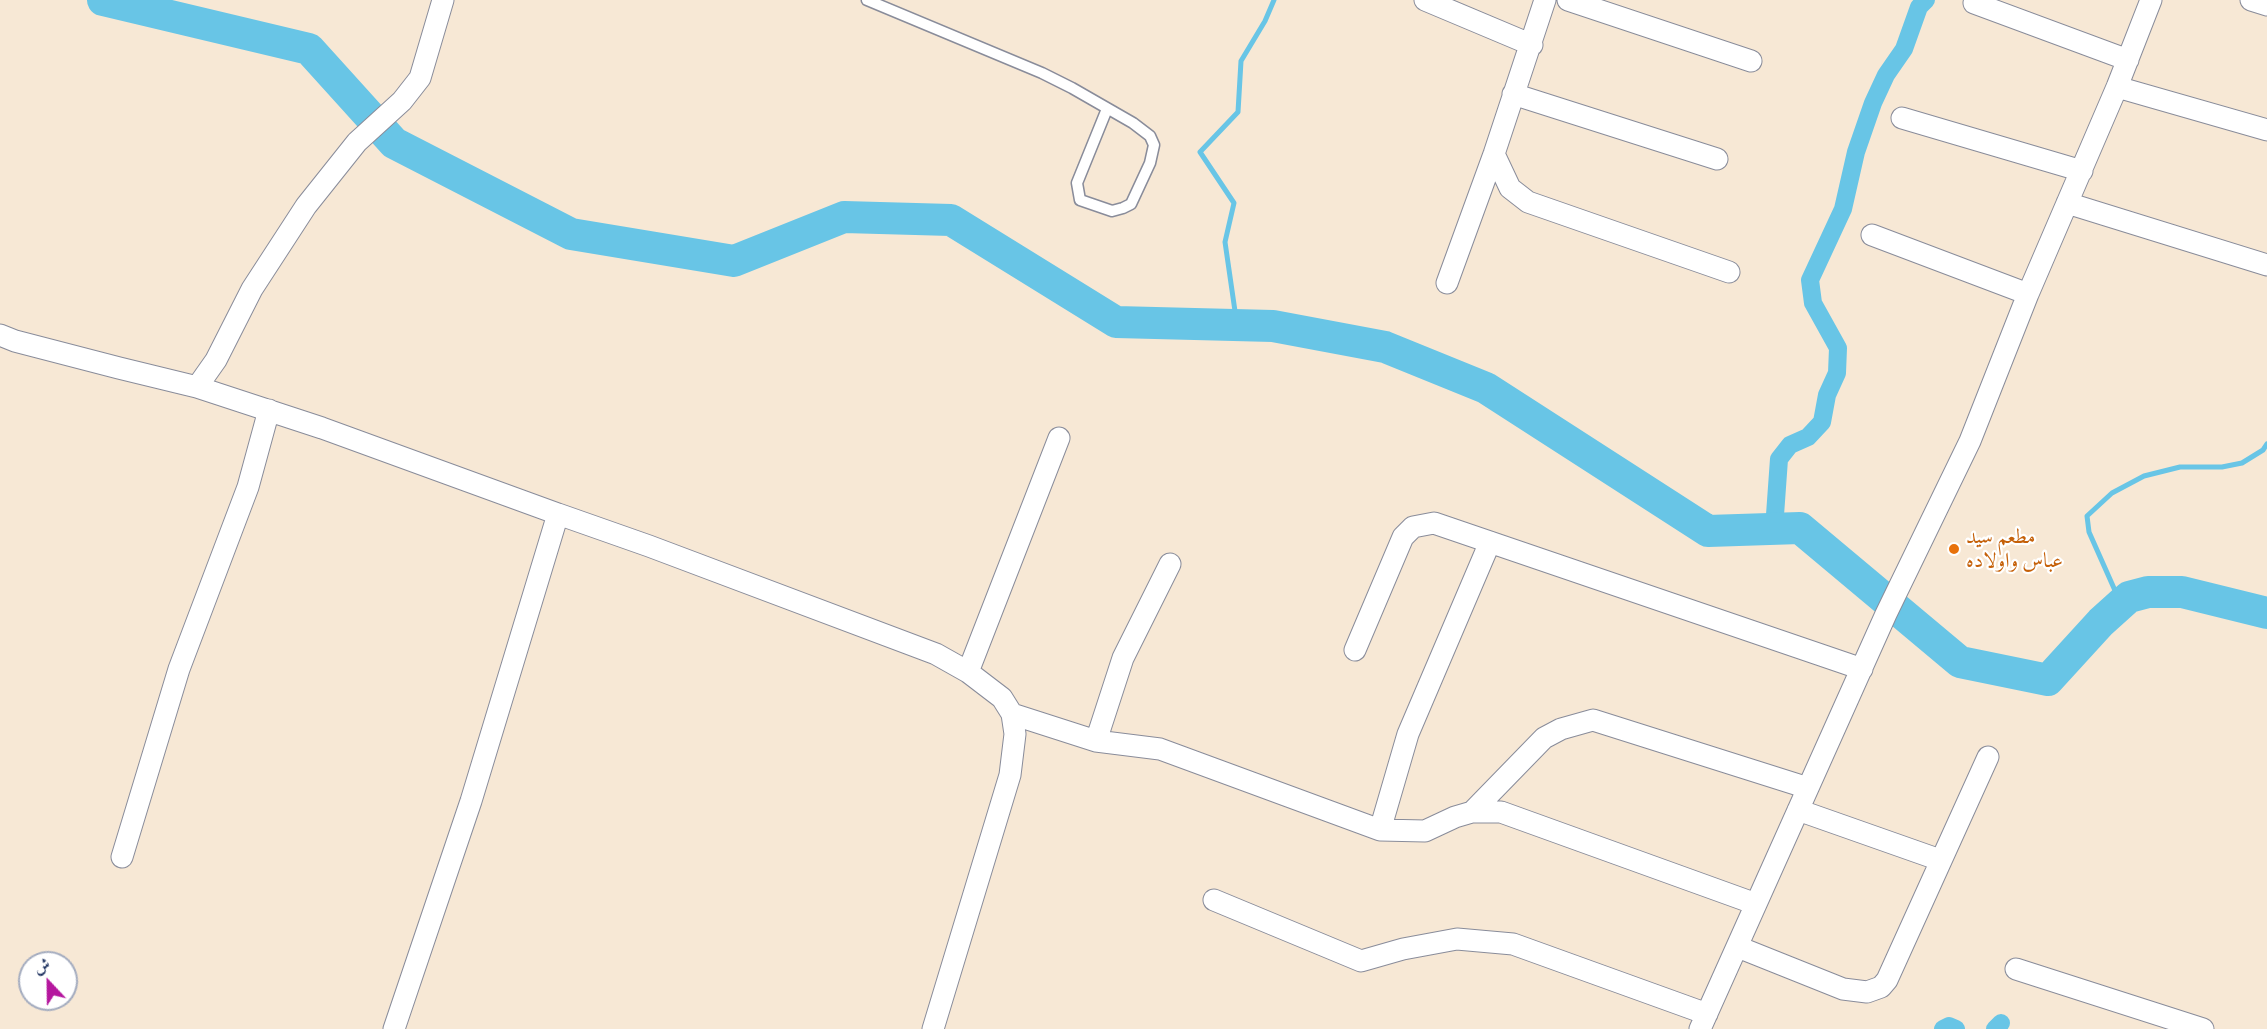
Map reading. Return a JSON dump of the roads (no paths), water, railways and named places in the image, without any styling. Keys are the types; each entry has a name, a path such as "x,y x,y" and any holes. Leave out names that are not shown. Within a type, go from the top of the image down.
{"street":[{"path":"197,387 216,360 258,280 306,206 357,142 391,111 420,78 443,0"},
{"path":"1425,0 1532,45"},
{"path":"1447,284 1532,45 1545,0"},
{"path":"1568,0 1751,60"},
{"path":"1214,900 1361,961 1403,949 1457,939 1514,944 1704,1022 1886,614 1970,441 2028,294 2082,171 2151,0"},
{"path":"2251,0 2267,5"},
{"path":"1974,3 2128,60"},
{"path":"2117,87 2267,130"},
{"path":"1513,94 1717,159"},
{"path":"1902,118 2082,171"},
{"path":"1494,154 1510,188 1528,202 1729,272"},
{"path":"2067,203 2267,265"},
{"path":"1872,235 2028,294"},
{"path":"0,335 15,341 197,387 269,410 650,546 936,654 968,672 1002,698 1012,714 1016,734 1010,775 933,1029"},
{"path":"122,857 179,669 248,487 269,410"},
{"path":"968,672 1059,438"},
{"path":"394,1029 471,801 558,514"},
{"path":"1355,650 1403,537 1413,526 1434,523 1862,669"},
{"path":"1380,830 1408,734 1490,542"},
{"path":"1096,741 1123,658 1170,564"},
{"path":"1012,714 1096,741 1160,749 1380,830 1425,831 1472,812 1501,812 1756,904"},
{"path":"1472,812 1544,738 1561,729 1593,720 1808,788"},
{"path":"1738,947 1843,989 1867,992 1881,987 1887,980 1988,757"},
{"path":"1798,810 1940,860"},
{"path":"2016,969 2203,1029"}],"lane":[{"path":"867,0 1042,74 1107,109 1150,136 1154,145 1150,163 1131,204 1112,211 1080,200 1077,183 1107,109"}],"waterway":[{"path":"103,0 309,49 394,143 571,234 734,261 844,217 951,220 1116,322 1273,326 1385,347 1486,388 1708,531 1800,528 1960,662 2048,680 2101,622 2121,604 2129,597 2148,592 2182,592 2267,613"},
{"path":"1237,325 1225,242 1234,203 1200,152 1238,112 1241,61 1265,21 1274,0"},
{"path":"1774,529 1779,459 1790,445 1808,437 1822,422 1827,395 1837,373 1838,348 1813,303 1810,280 1843,209 1856,152 1873,103 1886,75 1904,49 1919,7 1926,0"},
{"path":"2121,604 2089,532 2087,516 2112,493 2144,476 2180,467 2222,467 2242,463 2263,450 2267,444"},
{"path":"1995,1029 2001,1023"},
{"path":"1943,1029 1949,1026 1956,1029"}],"place":[{"name":"مطعم سيد عباس واولاده","path":"1954,549"}]}
